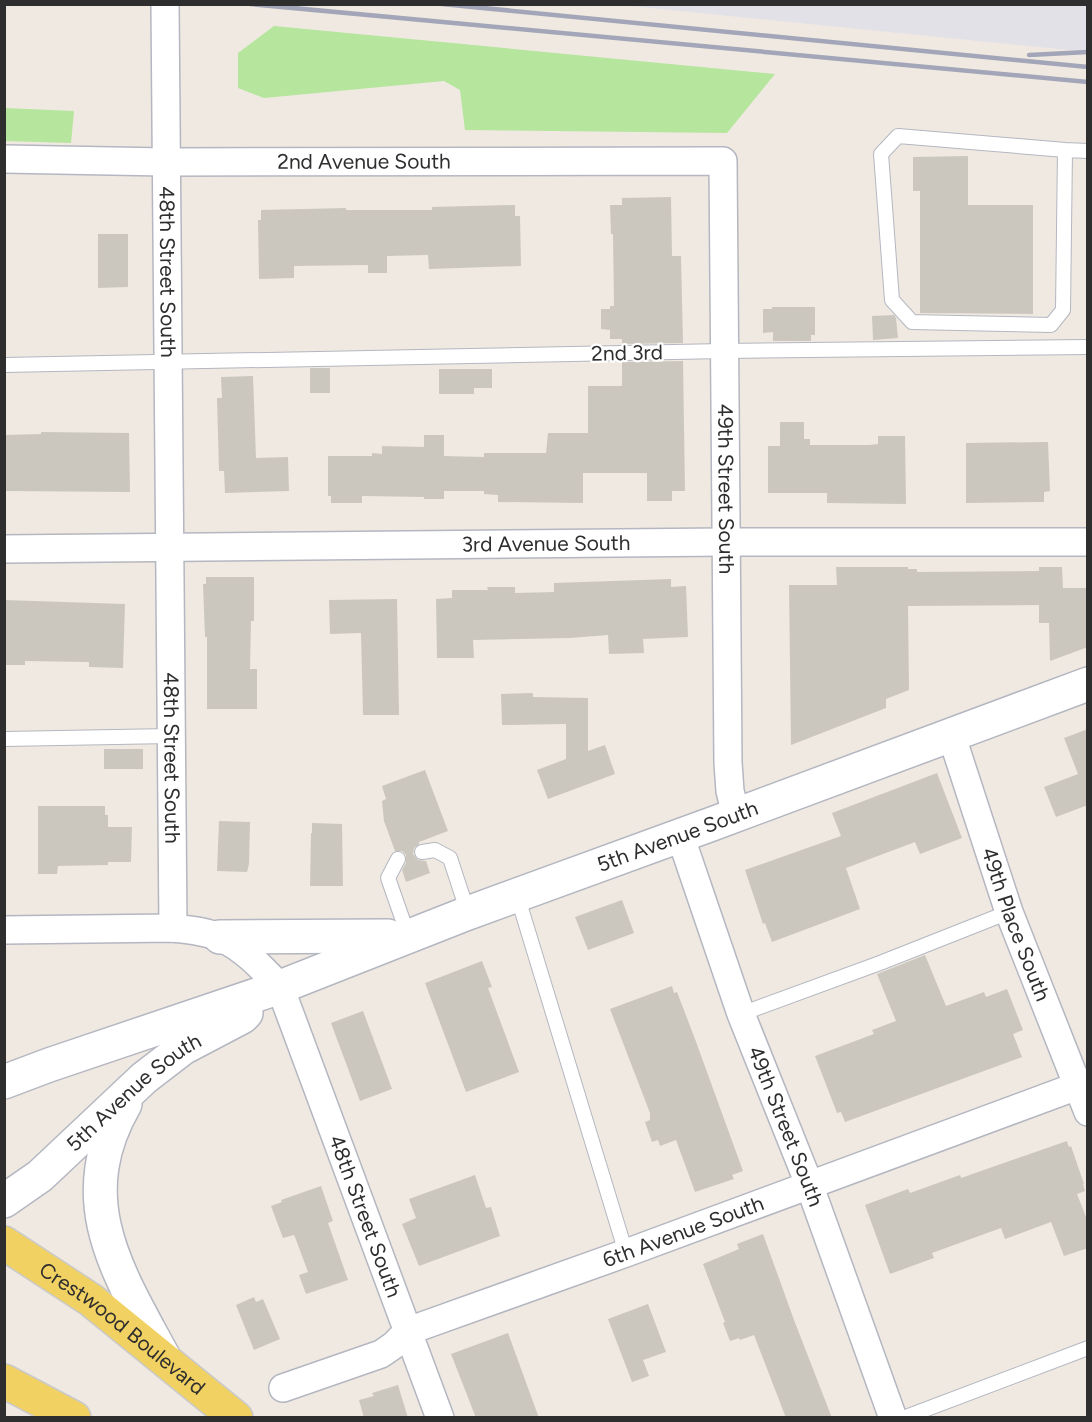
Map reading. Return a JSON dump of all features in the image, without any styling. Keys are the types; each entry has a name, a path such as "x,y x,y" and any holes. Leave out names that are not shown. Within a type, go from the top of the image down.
{"main road":[{"name":"Crestwood Boulevard","path":"4,1243 91,1300 163,1356 236,1418"},
{"path":"4,1381 74,1418"}],"street":[{"name":"48th Street South","path":"165,4 173,928 220,937 256,962 274,988 440,1418"},
{"name":"2nd Avenue South","path":"4,159 165,162 723,161"},
{"name":"49th Street South","path":"723,161 728,763 730,791 736,815"},
{"name":"3rd Avenue South","path":"4,549 726,542 1088,542"},
{"name":"5th Avenue South","path":"4,1082 274,988 408,935 1088,684"},
{"name":"49th Place South","path":"951,734 1008,912 1082,1084 1088,1112"},
{"name":"49th Street South","path":"680,835 741,1014 809,1184 893,1418"},
{"path":"4,930 173,928"},
{"path":"220,937 408,935"},
{"name":"5th Avenue South","path":"4,1202 40,1176 144,1078 183,1048 242,1017 274,988"},
{"path":"144,1078 124,1107 109,1138 101,1171 99,1206 114,1260 163,1356"},
{"name":"6th Avenue South","path":"283,1388 381,1354 408,1331 1082,1084"}],"lane":[{"path":"1065,150 1063,310 1051,325 912,322 892,300 880,154 898,136 1088,151"},
{"name":"2nd 3rd","path":"4,365 724,351 1088,347"},
{"path":"4,739 171,736"},
{"path":"422,852 435,850 450,858 468,913"},
{"path":"398,859 388,878 408,935"},
{"path":"517,895 626,1253"},
{"path":"741,1014 880,963 1008,912"},
{"path":"903,1418 1088,1348"}],"shaded area":[{"path":"620,5 1087,5 1087,52"}],"green space":[{"path":"274,26 775,74 727,133 465,130 460,90 444,81 264,98 238,88 238,53"},
{"path":"5,108 74,111 71,143 5,141"}],"building":[{"path":"968,156 968,205 1033,205 1033,314 920,313 920,191 913,191 913,157"},
{"path":"671,197 672,256 681,256 683,343 622,344 622,339 610,339 610,330 601,329 601,309 610,309 610,306 614,306 613,234 611,234 610,205 622,205 622,198"},
{"path":"515,205 515,216 520,216 521,266 429,269 428,255 387,256 387,273 368,273 368,265 294,266 294,278 259,279 258,220 261,220 261,210 346,208 346,210 432,210 432,207"},
{"path":"98,234 128,234 128,287 98,288"},
{"path":"772,307 815,307 815,335 811,335 811,341 773,341 773,332 763,333 763,309 772,309"},
{"path":"894,315 898,338 873,340 872,316"},
{"path":"683,361 685,491 672,491 672,501 647,501 647,473 583,473 583,503 498,502 498,495 484,494 484,491 444,491 444,499 362,496 362,503 331,503 331,496 328,496 328,456 372,456 372,453 382,454 382,446 424,447 424,435 444,435 444,456 484,457 484,453 546,453 548,433 588,433 588,386 622,386 622,362"},
{"path":"310,368 330,368 330,393 310,393"},
{"path":"439,369 492,369 492,388 474,388 474,394 439,394"},
{"path":"253,376 256,458 288,457 289,491 225,493 224,471 219,471 217,398 222,398 221,377"},
{"path":"780,422 804,422 804,439 810,439 810,445 869,445 878,444 878,436 905,436 906,504 827,503 827,493 768,493 768,446 780,446"},
{"path":"41,432 129,433 130,492 4,491 4,435 41,434"},
{"path":"1048,442 1050,491 1044,492 1044,502 966,503 966,443"},
{"path":"836,567 908,567 908,569 917,569 917,572 1039,571 1039,567 1062,567 1063,588 1088,588 1088,647 1050,661 1049,623 1039,623 1039,605 908,606 909,690 886,699 886,708 791,745 789,585 837,585"},
{"path":"206,577 254,577 254,621 251,621 250,669 257,669 257,709 207,709 207,637 205,637 203,584 206,584"},
{"path":"671,579 671,587 686,586 688,637 643,639 644,653 609,654 608,635 473,640 474,658 437,658 436,599 452,598 452,590 515,587 515,593 554,592 554,583"},
{"path":"397,599 399,715 363,715 361,633 330,634 329,600"},
{"path":"4,600 125,604 123,668 89,667 89,662 25,661 25,665 4,665"},
{"path":"533,693 533,697 588,698 588,751 605,745 615,774 548,799 537,770 566,759 566,724 502,725 501,694"},
{"path":"1088,729 1088,805 1056,817 1044,787 1078,774 1064,738"},
{"path":"104,749 143,749 143,769 104,769"},
{"path":"425,770 448,831 419,842 414,848 413,854 418,860 426,861 430,873 406,882 402,870 406,863 406,855 402,851 395,851 384,821 382,801 386,799 382,786"},
{"path":"937,773 962,838 920,854 915,842 846,868 860,909 772,942 765,923 763,924 745,870 841,836 832,813"},
{"path":"38,806 105,806 108,827 132,827 131,862 58,866 57,874 38,874"},
{"path":"219,821 250,822 247,872 217,871"},
{"path":"312,823 342,824 343,886 310,886"},
{"path":"622,900 634,933 588,950 575,917"},
{"path":"925,955 946,1006 984,992 986,997 1007,989 1023,1030 1013,1034 1022,1057 845,1122 841,1112 837,1113 815,1056 874,1034 872,1030 896,1021 877,974"},
{"path":"482,961 492,987 488,988 519,1072 466,1092 425,983"},
{"path":"672,986 674,993 677,992 743,1171 732,1175 734,1179 695,1192 676,1140 660,1146 658,1140 652,1142 645,1122 650,1120 650,1113 610,1009"},
{"path":"363,1011 392,1089 360,1101 331,1023"},
{"path":"1067,1141 1069,1147 1071,1146 1084,1184 1085,1191 1077,1194 1088,1222 1088,1248 1064,1256 1051,1222 1005,1239 1001,1228 932,1253 934,1258 890,1274 865,1205 908,1189 910,1193 960,1175 961,1178"},
{"path":"475,1175 486,1208 491,1207 500,1236 419,1266 402,1224 416,1218 409,1199"},
{"path":"321,1186 333,1221 328,1223 348,1280 306,1294 299,1275 308,1272 295,1237 294,1235 283,1238 271,1206 282,1202 281,1200"},
{"path":"763,1234 832,1418 786,1418 754,1335 730,1341 723,1323 725,1322 703,1264 739,1249 737,1244"},
{"path":"254,1297 256,1302 263,1299 280,1339 254,1350 236,1305"},
{"path":"648,1304 666,1352 643,1360 649,1376 632,1382 608,1319"},
{"path":"508,1333 539,1418 476,1418 451,1354"},
{"path":"398,1385 408,1418 364,1418 359,1400 374,1396 372,1393"}],"railway":[{"path":"250,4 1088,82"},
{"path":"442,4 1088,67"},
{"path":"1029,55 1088,52"}]}
